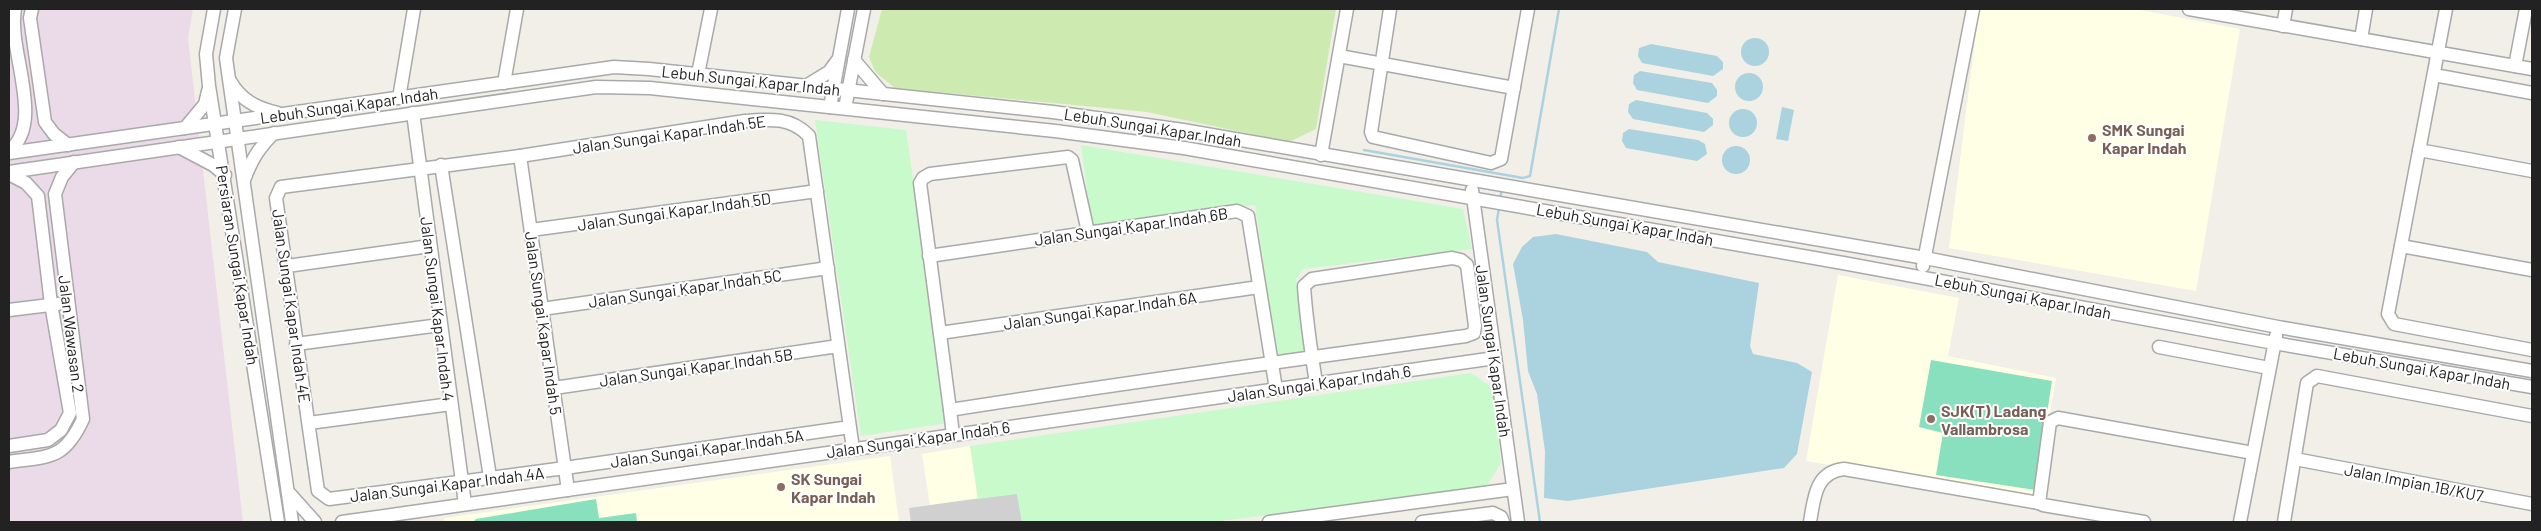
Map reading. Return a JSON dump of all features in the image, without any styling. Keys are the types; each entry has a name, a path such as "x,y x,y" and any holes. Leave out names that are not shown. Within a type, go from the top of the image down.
{"street":[{"name":"Persiaran Sungai Kapar Indah","path":"214,9 206,54 209,86 225,175 278,522"},
{"name":"Persiaran Sungai Kapar Indah","path":"235,9 226,58 228,79 292,522"},
{"path":"399,98 414,9"},
{"path":"504,83 517,9"},
{"path":"698,74 711,9"},
{"path":"830,107 848,9"},
{"path":"845,108 864,9"},
{"path":"1321,154 1347,9"},
{"path":"1390,9 1370,132 1376,140 1491,163 1501,159 1526,9"},
{"path":"1920,277 1973,9"},
{"path":"2189,9 2229,12 2283,26 2532,69"},
{"path":"2283,26 2286,9"},
{"path":"2361,39 2366,9"},
{"path":"2446,9 2388,314 2394,324 2532,350"},
{"path":"2515,66 2526,9"},
{"path":"9,152 23,135 26,120 12,15 31,14 45,122 54,134 68,145"},
{"path":"1339,56 1514,88"},
{"path":"806,86 829,72 839,59"},
{"path":"854,60 883,94"},
{"name":"Lebuh Sungai Kapar Indah","path":"9,152 614,67 698,74 1053,112 1174,129 1925,258 2278,327 2532,371"},
{"path":"2434,75 2532,93"},
{"path":"228,79 237,93 250,103 264,110 284,114"},
{"path":"185,128 205,104 209,86"},
{"name":"Lebuh Sungai Kapar Indah","path":"9,173 237,138 617,86 845,108 1184,148 1842,262 2274,343 2532,387"},
{"name":"Jalan Sungai Kapar Indah 4","path":"413,114 464,504"},
{"name":"Jalan Sungai Kapar Indah 5E","path":"420,168 520,156 745,121 770,119 787,121 801,127 810,136 853,448"},
{"path":"243,182 253,157 262,144 274,133"},
{"path":"179,147 213,165 225,175"},
{"path":"2419,150 2532,171"},
{"name":"Jalan Sungai Kapar Indah 5","path":"520,156 568,490"},
{"name":"Jalan Sungai Kapar Indah 6","path":"1088,232 1072,160 1068,157 930,174 920,183 950,410 1312,358 1474,333 1475,326 1467,265 1461,260 1452,258 1312,279 1304,286 1312,358"},
{"name":"Jalan Wawasan 2","path":"9,462 55,456 68,446 83,419 54,194 62,177 74,162"},
{"name":"Jalan Sungai Kapar Indah 4","path":"441,166 490,477"},
{"name":"Jalan Sungai Kapar Indah 4E","path":"329,499 318,491 276,198 281,187 420,168"},
{"name":"Jalan Wawasan 2","path":"9,173 26,182 38,196 52,304 70,413 61,430 48,440 9,446"},
{"name":"Jalan Sungai Kapar Indah","path":"1472,180 1518,522"},
{"name":"Jalan Sungai Kapar Indah 5D","path":"531,230 817,191"},
{"name":"Jalan Sungai Kapar Indah 6B","path":"930,256 1237,211 1244,212 1248,216 1276,389"},
{"path":"1796,236 1840,252 1843,257 1842,262"},
{"path":"287,266 430,246"},
{"path":"2401,246 2532,270"},
{"name":"Jalan Sungai Kapar Indah 5C","path":"542,309 828,268"},
{"name":"Jalan Sungai Kapar Indah 6A","path":"940,333 1259,287"},
{"path":"9,310 68,303"},
{"path":"296,344 440,326"},
{"path":"2240,522 2278,327"},
{"name":"Jalan Sungai Kapar Indah 5B","path":"554,388 838,346"},
{"path":"2159,347 2270,368"},
{"path":"1312,358 1316,383"},
{"name":"Jalan Sungai Kapar Indah 6","path":"342,522 1495,358"},
{"path":"2284,522 2307,383 2317,376 2532,416"},
{"path":"309,423 451,404"},
{"path":"950,410 953,434"},
{"path":"2039,503 2050,422 2053,419 2253,453"},
{"name":"Jalan Sungai Kapar Indah 5A","path":"565,468 850,427"},
{"name":"Jalan Impian 1B/KU7","path":"2295,460 2532,504"},
{"name":"Jalan Sungai Kapar Indah 4A","path":"329,499 565,468"},
{"path":"1810,522 1816,486 1831,472 1844,469 2144,522"},
{"path":"1270,522 1347,517 1513,489"},
{"path":"289,492 315,522"},
{"path":"1422,522 1493,513 1501,517 1503,522"}],"shaded area":[{"path":"9,9 193,9 188,38 243,522 9,522"},
{"name":"SMK Sungai Kapar Indah","path":"1979,9 2135,9 2240,29 2196,291 1949,248"},
{"name":"SJK(T) Ladang Vallambrosa","path":"1838,275 1959,298 1948,356 2056,378 2035,498 1806,461"},
{"path":"970,446 978,499 930,505 922,454"},
{"name":"SK Sungai Kapar Indah","path":"890,456 899,522 445,522 444,518"},
{"path":"1017,493 1022,522 911,522 909,508"}],"green space":[{"path":"882,9 1336,9 1316,129 1289,142 1147,112 895,88 876,73 869,57"},
{"path":"815,120 906,130 948,423 861,436"},
{"path":"1081,145 1463,209 1472,249 1303,269 1296,280 1307,351 1277,356 1255,205 1092,228"},
{"path":"1931,360 2052,381 2035,490 1936,475 1943,433 1919,427"},
{"path":"1471,373 1493,388 1501,463 1484,490 1211,522 1022,522 1017,494 978,499 970,446"},
{"path":"596,499 599,518 636,513 637,522 473,522 476,519"}],"water":[{"path":"1755,38 1765,42 1769,52 1765,62 1755,66 1745,62 1741,52 1745,42"},
{"path":"1651,44 1717,56 1723,62 1723,69 1713,76 1642,63 1638,56 1639,48"},
{"path":"1640,71 1712,83 1717,90 1717,96 1708,103 1637,90 1633,83 1634,75"},
{"path":"1749,73 1759,77 1763,87 1759,97 1749,101 1739,97 1735,87 1739,77"},
{"path":"1636,100 1707,113 1713,119 1713,125 1704,132 1633,119 1628,112 1629,104"},
{"path":"1782,107 1794,110 1788,141 1776,139"},
{"path":"1743,109 1753,113 1757,123 1753,133 1743,137 1733,133 1729,123 1733,113"},
{"path":"1629,129 1698,140 1705,144 1707,154 1697,161 1626,148 1622,141 1623,133"},
{"path":"1736,146 1746,150 1750,160 1746,170 1736,174 1726,170 1722,160 1726,150"},
{"path":"1556,234 1647,252 1658,262 1759,283 1750,346 1753,354 1797,363 1812,372 1797,454 1784,468 1568,501 1544,498 1545,451 1537,394 1528,371 1523,320 1513,264 1522,247 1533,237"}],"waterway":[{"path":"1364,150 1523,178 1530,176 1559,9"},
{"path":"1500,200 1502,188"},
{"path":"1499,208 1497,220 1540,522"}],"place":[{"name":"SMK Sungai Kapar Indah","path":"2092,138"},
{"name":"SJK(T) Ladang Vallambrosa","path":"1931,419"},
{"name":"SK Sungai Kapar Indah","path":"781,487"}]}
